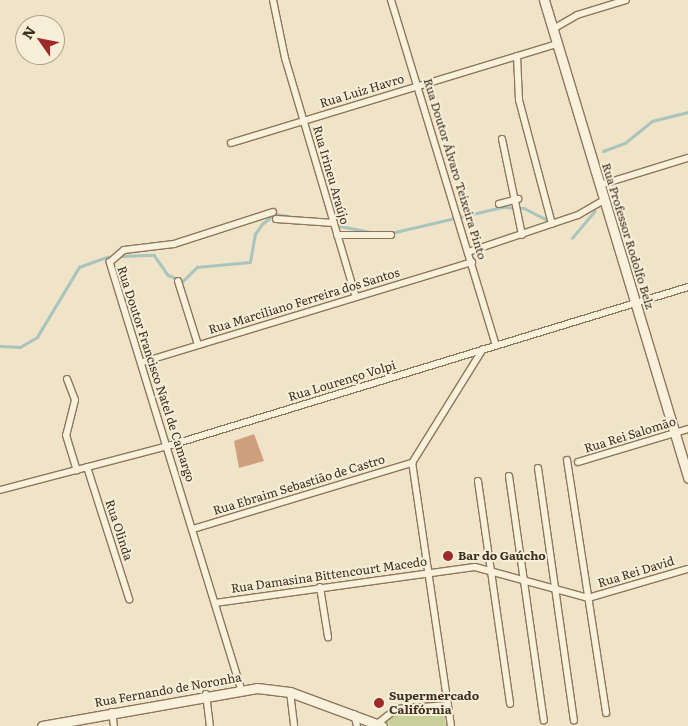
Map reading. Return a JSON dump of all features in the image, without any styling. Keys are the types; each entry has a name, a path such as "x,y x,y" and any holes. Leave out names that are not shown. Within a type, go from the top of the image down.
{"street":[{"name":"Rua Irineu Araújo","path":"273,0 304,121 356,298"},
{"name":"Rua Doutor Álvaro Teixeira Pinto","path":"391,0 496,345"},
{"name":"Rua Professor Rodolfo Belz","path":"544,0 688,478"},
{"path":"553,29 577,15 626,0"},
{"name":"Rua Luiz Havro","path":"231,143 557,44"},
{"path":"517,56 519,100 552,224"},
{"path":"502,139 518,199 522,235"},
{"path":"600,185 688,158"},
{"path":"499,204 518,199"},
{"path":"468,252 552,224 604,200"},
{"name":"Rua Doutor Francisco Natel de Camargo","path":"241,689 143,362 110,267 112,257 124,250 152,248 211,234 273,212"},
{"path":"276,219 334,223"},
{"path":"337,235 391,235"},
{"name":"Rua Marciliano Ferreira dos Santos","path":"143,362 472,262"},
{"path":"178,281 198,345"},
{"name":"Rua Lourenço Volpi","path":"0,490 168,446 688,286"},
{"path":"451,726 412,463 484,349"},
{"path":"67,379 75,400 66,435 77,470"},
{"name":"Rua Rei Salomão","path":"578,462 688,429"},
{"path":"567,460 606,713"},
{"name":"Rua Ebraim Sebastião de Castro","path":"193,529 412,463"},
{"name":"Rua Olinda","path":"87,467 130,599"},
{"path":"538,468 557,590 574,720"},
{"path":"509,476 544,721"},
{"path":"478,481 510,704"},
{"name":"Rua Rei David","path":"475,567 588,598 688,568"},
{"name":"Rua Damasina Bittencourt Macedo","path":"215,602 475,567"},
{"path":"320,587 328,637"},
{"name":"Rua Fernando de Noronha","path":"42,726 241,689 290,692 380,725"},
{"path":"290,692 294,726"},
{"path":"206,694 210,726"},
{"path":"380,725 396,709 448,705"},
{"path":"112,712 114,726"},
{"path":"354,714 357,726"}],"green space":[{"path":"444,708 446,726 391,726 385,722 396,714"}],"building":[{"path":"254,434 264,461 239,468 234,441"}],"waterway":[{"path":"603,151 625,143 652,121 688,112"},
{"path":"391,233 503,207 524,208 546,219"},
{"path":"572,238 595,211"},
{"path":"121,256 154,255 168,275 183,281 197,267 250,262 255,234 262,224 275,214 300,218"},
{"path":"340,226 371,232"},
{"path":"0,346 20,347 37,337 79,267 107,257"}],"place":[{"name":"Bar do Gaúcho","path":"448,556"},
{"name":"Supermercado Califórnia","path":"379,703"}]}
